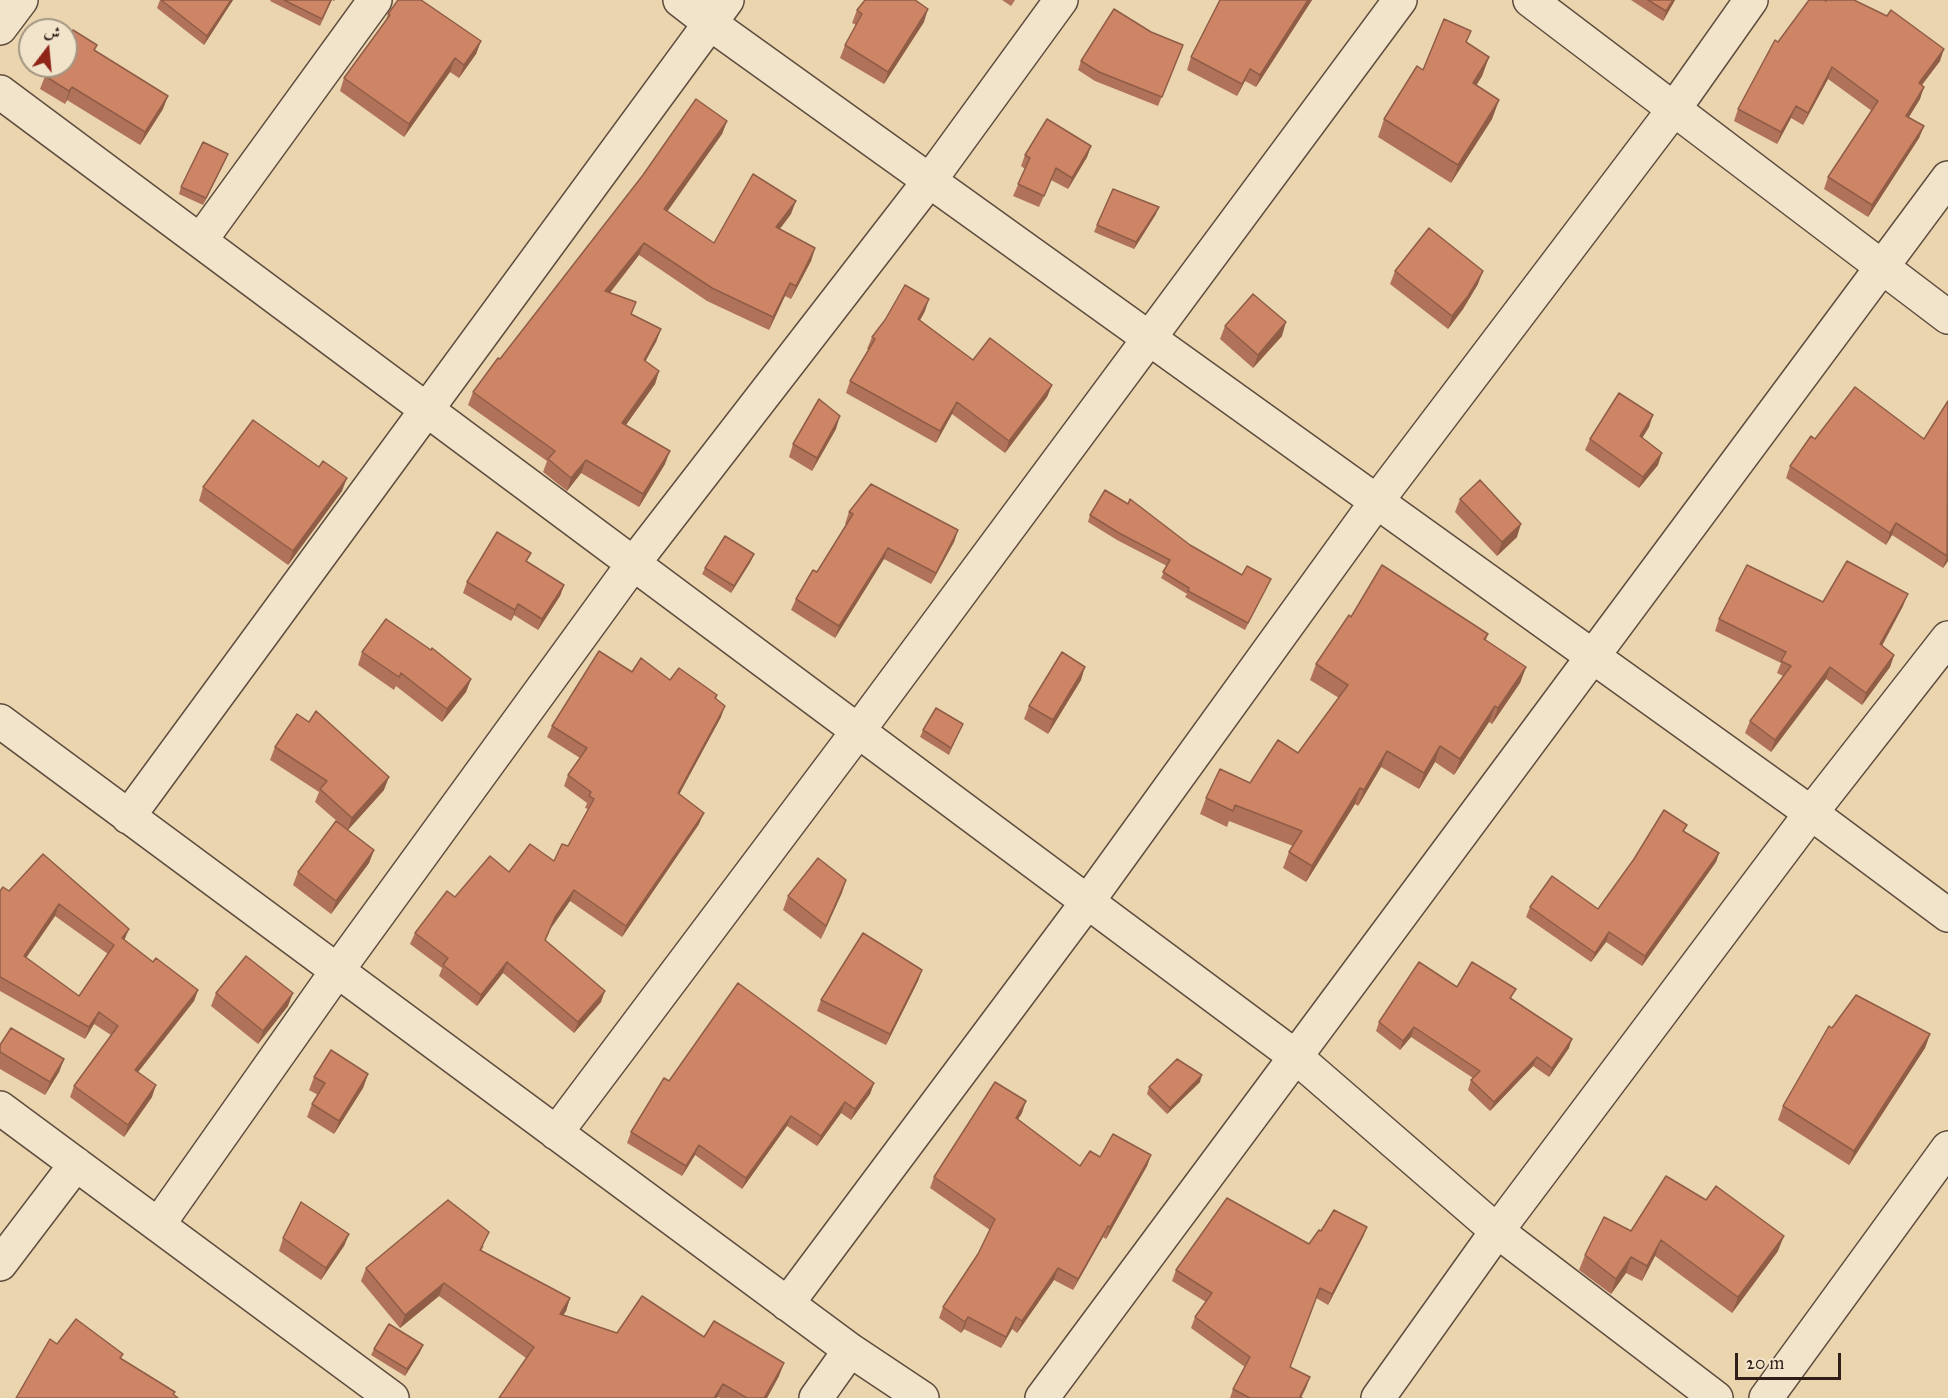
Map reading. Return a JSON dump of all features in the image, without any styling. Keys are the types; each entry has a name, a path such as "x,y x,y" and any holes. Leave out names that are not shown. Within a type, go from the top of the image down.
{"street":[{"path":"0,28 21,0"},
{"path":"200,241 375,0"},
{"path":"680,0 719,12 930,180 1594,656 1948,915"},
{"path":"158,1225 337,971 633,564 930,180 1061,0"},
{"path":"556,1133 858,731 1400,0"},
{"path":"1530,0 1948,317"},
{"path":"788,1304 1088,901 1377,501 1674,109 1750,0"},
{"path":"128,817 719,12"},
{"path":"0,92 1296,1057 1497,1231 1716,1398"},
{"path":"1042,1398 1948,178"},
{"path":"1378,1398 1497,1231 1811,813 1948,638"},
{"path":"0,721 850,1350 922,1398"},
{"path":"0,1108 392,1398"},
{"path":"1766,1398 1948,1148"},
{"path":"0,1264 76,1164"},
{"path":"816,1398 850,1350"}],"building":[{"path":"161,0 231,0 207,36"},
{"path":"284,0 331,0 322,19"},
{"path":"398,0 421,0 481,41 464,65 455,58 409,124 344,78 390,15 388,14"},
{"path":"865,0 915,0 928,9 888,72 845,45 862,14 857,10"},
{"path":"1220,0 1308,0 1260,75 1250,69 1242,84 1191,57"},
{"path":"1648,0 1673,0 1666,11"},
{"path":"1809,0 1854,0 1887,16 1891,10 1944,49 1919,83 1924,87 1906,116 1924,126 1872,205 1828,177 1878,101 1832,67 1808,113 1796,106 1781,132 1738,109 1775,40 1778,42"},
{"path":"1114,9 1151,32 1183,45 1162,97 1099,72 1081,61"},
{"path":"1444,19 1471,31 1466,42 1489,57 1473,83 1499,100 1458,165 1384,119 1417,66 1423,70"},
{"path":"78,33 97,45 94,50 168,96 145,132 72,87 69,91 48,78 78,78"},
{"path":"696,99 727,121 664,209 714,243 753,174 796,201 776,227 815,248 796,286 790,283 773,317 712,288 644,243 605,291 636,302 631,314 661,329 644,360 659,371 622,423 670,451 643,494 586,460 571,478 548,459 555,451 473,392 643,175"},
{"path":"1047,119 1091,146 1072,178 1056,168 1044,196 1018,184 1030,158 1025,155"},
{"path":"203,142 228,154 206,198 181,187"},
{"path":"1113,189 1159,207 1136,242 1097,225"},
{"path":"1429,228 1483,271 1468,296 1452,316 1395,271"},
{"path":"905,285 929,299 918,319 973,360 990,338 1052,385 1009,441 957,402 940,431 850,381 875,339 872,337 885,320"},
{"path":"1253,294 1286,322 1258,355 1225,326"},
{"path":"1855,387 1924,439 1948,401 1947,556 1896,523 1890,533 1790,466 1811,436 1815,439"},
{"path":"1619,393 1653,415 1640,436 1662,453 1643,477 1590,439"},
{"path":"819,399 840,416 817,458 793,444"},
{"path":"253,420 319,467 323,461 347,478 293,551 203,487"},
{"path":"1480,480 1521,524 1502,542 1460,499"},
{"path":"871,484 958,530 936,573 888,548 839,626 796,599 813,570 817,572 853,514 849,512"},
{"path":"1105,490 1128,504 1130,499 1190,545 1242,575 1247,566 1271,579 1248,623 1188,591 1189,588 1163,572 1170,560 1090,515"},
{"path":"497,532 531,553 526,561 564,585 542,619 518,604 515,610 467,582"},
{"path":"725,536 754,554 734,586 705,568"},
{"path":"1847,561 1908,594 1880,644 1894,655 1866,693 1830,667 1775,740 1750,721 1791,666 1781,661 1786,652 1719,619 1747,565 1823,602"},
{"path":"1382,565 1488,634 1484,639 1526,667 1498,708 1495,706 1460,759 1440,746 1424,773 1387,751 1364,790 1360,788 1312,866 1289,852 1302,831 1235,805 1233,811 1206,798 1220,769 1250,783 1278,740 1298,753 1348,685 1316,664 1349,615 1351,617"},
{"path":"386,619 431,650 432,648 471,679 447,709 401,673 399,677 362,652"},
{"path":"599,651 632,672 641,658 670,680 679,668 717,695 715,698 725,706 678,793 704,813 626,926 574,890 555,917 545,940 605,991 578,1022 507,962 481,995 443,965 448,958 415,933 447,891 455,897 490,856 509,872 530,844 554,861 562,844 568,846 594,799 589,796 591,792 568,775 587,748 552,726"},
{"path":"1062,652 1085,667 1053,720 1029,706"},
{"path":"936,708 963,724 951,748 923,730"},
{"path":"316,711 389,777 352,818 320,789 327,781 275,747 297,714 309,722"},
{"path":"1664,810 1687,825 1683,831 1719,853 1645,956 1609,932 1595,953 1530,907 1552,876 1598,909 1634,859"},
{"path":"336,821 374,850 336,901 298,872"},
{"path":"43,854 129,929 122,938 153,962 156,958 198,990 135,1070 156,1085 128,1125 74,1086 118,1026 99,1012 89,1027 0,977 0,891 3,887 9,891","holes":["59,904 114,945 79,996 24,956"]},
{"path":"818,858 846,880 826,926 788,896"},
{"path":"863,933 922,970 890,1034 821,1000"},
{"path":"246,956 293,993 263,1031 216,993"},
{"path":"1419,962 1457,987 1472,962 1516,989 1510,998 1572,1039 1552,1068 1537,1057 1494,1102 1471,1080 1480,1071 1414,1027 1403,1041 1379,1022"},
{"path":"738,983 874,1083 855,1109 845,1102 821,1136 791,1116 746,1178 699,1145 686,1166 631,1132 664,1078 669,1081"},
{"path":"1856,995 1930,1034 1854,1151 1783,1106 1829,1026 1832,1028"},
{"path":"11,1028 64,1059 50,1082 0,1052 0,1045"},
{"path":"331,1050 368,1074 339,1121 312,1104 325,1083 314,1077"},
{"path":"1177,1059 1202,1075 1170,1108 1149,1087"},
{"path":"995,1082 1026,1101 1016,1118 1080,1166 1090,1151 1100,1157 1113,1134 1151,1155 1078,1279 1058,1268 1022,1321 1016,1317 1006,1337 968,1317 965,1322 943,1307 978,1254 995,1219 934,1177"},
{"path":"1666,1176 1706,1200 1716,1186 1784,1236 1738,1297 1661,1240 1647,1266 1631,1257 1616,1279 1585,1255 1604,1217 1631,1231"},
{"path":"1227,1198 1309,1244 1319,1230 1321,1231 1334,1210 1367,1227 1332,1294 1320,1288 1290,1367 1310,1377 1300,1396 1302,1398 1250,1398 1233,1389 1250,1357 1195,1317 1212,1293 1176,1270"},
{"path":"448,1200 489,1232 480,1250 570,1298 560,1314 617,1333 642,1296 704,1337 714,1321 784,1363 764,1398 747,1398 723,1384 714,1398 499,1398 534,1347 444,1283 405,1315 366,1268"},
{"path":"301,1202 349,1234 326,1268 283,1238"},
{"path":"76,1319 123,1354 120,1358 175,1392 173,1394 178,1398 16,1398 50,1339 57,1344"},
{"path":"389,1324 423,1345 407,1369 374,1349"}]}
